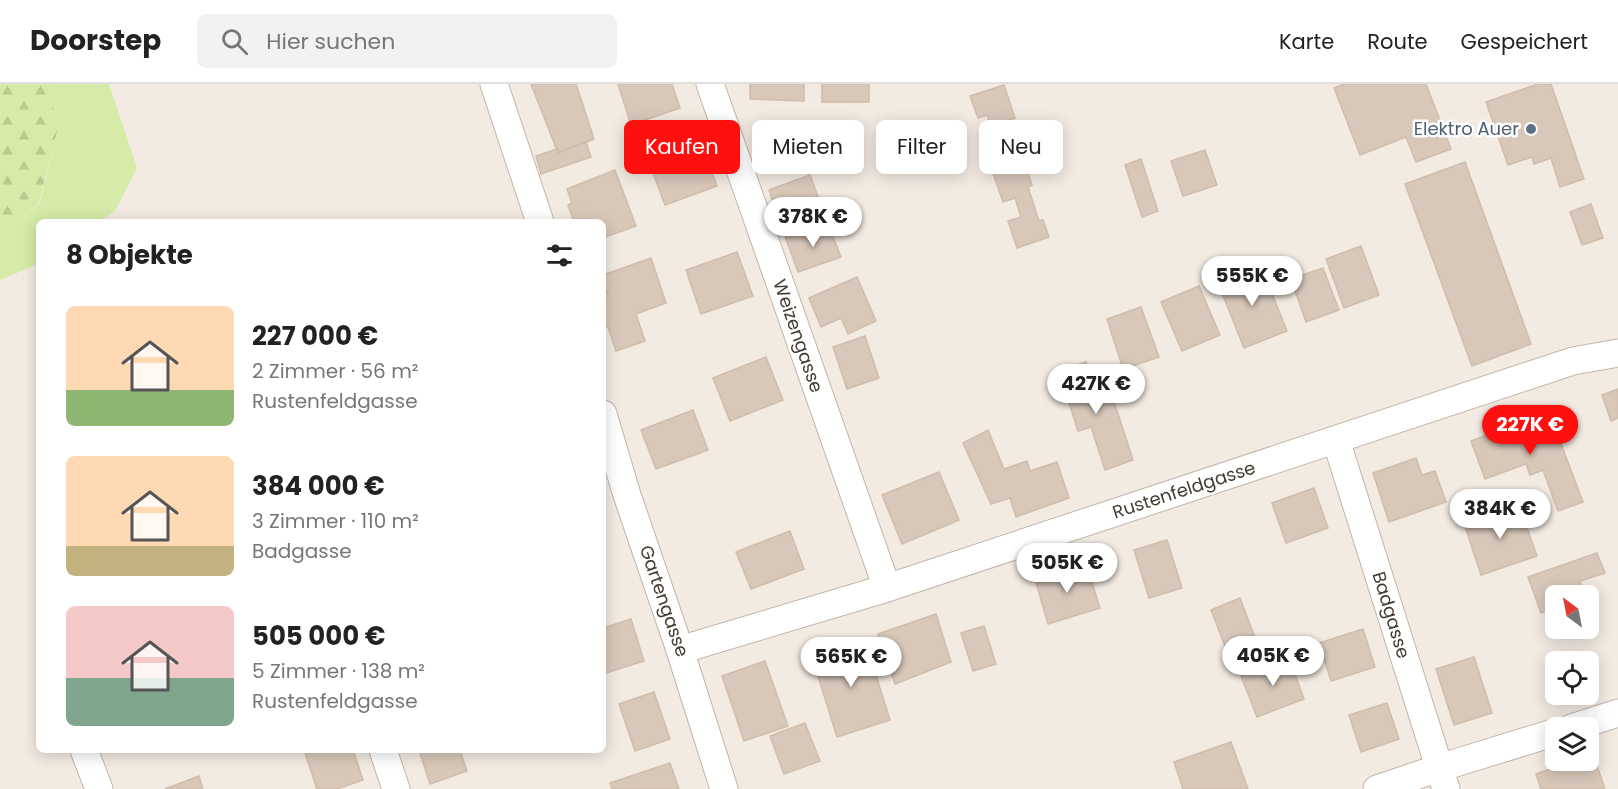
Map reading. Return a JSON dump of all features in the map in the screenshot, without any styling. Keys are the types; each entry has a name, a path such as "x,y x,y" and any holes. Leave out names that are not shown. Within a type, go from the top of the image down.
{"street":[{"path":"494,84 539,219"},
{"name":"Weizengasse","path":"710,84 887,588"},
{"name":"Rustenfeldgasse","path":"680,650 887,588 1573,361 1618,353"},
{"name":"Gartengasse","path":"606,434 613,481 680,650 724,789"},
{"name":"Badgasse","path":"1336,440 1442,778"},
{"path":"1599,719 1618,713"},
{"path":"1377,789 1442,778 1545,736"},
{"path":"85,753 99,789"},
{"path":"384,753 396,789"}],"green space":[{"path":"0,84 48,84 58,128 39,203 0,233"},
{"path":"48,84 109,84 137,168 115,211 103,219 36,219 36,264 0,280 0,233 40,203 58,128"}],"building":[{"path":"531,84 576,84 594,139 558,153"},
{"path":"618,84 672,84 680,108 645,120 629,120"},
{"path":"750,84 804,84 804,101 750,99"},
{"path":"822,84 869,84 869,102 822,102"},
{"path":"1344,84 1426,84 1451,149 1416,162 1406,137 1360,155 1334,88"},
{"name":"Elektro Auer","path":"1538,84 1551,84 1584,179 1560,187 1551,158 1534,164 1532,157 1508,165 1486,102"},
{"path":"1004,85 1015,118 989,120 987,115 978,118 970,96"},
{"path":"586,142 591,157 541,174 536,156 557,149 558,153"},
{"path":"1205,150 1217,185 1183,196 1171,161"},
{"path":"1141,159 1158,211 1142,217 1125,165"},
{"path":"1465,162 1531,344 1472,366 1405,184"},
{"path":"615,170 636,226 606,237 606,219 573,219 568,205 572,203 567,189"},
{"path":"653,174 712,174 717,186 665,205"},
{"path":"993,174 1028,174 1032,185 1028,187 1039,221 1043,220 1049,237 1017,248 1008,221 1021,217 1015,198 1003,202"},
{"path":"810,175 828,224 786,239 769,190"},
{"path":"1591,204 1603,238 1582,245 1570,212"},
{"path":"828,224 841,257 798,272 786,239"},
{"path":"1361,246 1379,295 1344,308 1326,259"},
{"path":"737,252 753,296 701,314 686,270"},
{"path":"651,258 666,303 636,314 645,341 616,351 608,327 606,328 606,297 608,296 606,274"},
{"path":"1261,266 1287,331 1244,348 1218,283"},
{"path":"1323,268 1339,310 1306,322 1291,279"},
{"path":"857,277 876,321 848,334 841,318 821,327 809,298"},
{"path":"1199,286 1220,335 1182,351 1161,302"},
{"path":"1141,307 1159,357 1123,369 1107,319"},
{"path":"865,336 879,378 847,389 833,347"},
{"path":"766,357 783,400 730,421 713,378"},
{"path":"1086,362 1096,391 1109,386 1133,460 1105,470 1091,427 1078,431 1059,371"},
{"path":"1618,389 1618,418 1611,421 1602,395"},
{"path":"693,410 708,450 656,469 641,430"},
{"path":"1549,412 1583,502 1558,511 1543,470 1530,475 1526,464 1485,479 1471,441"},
{"path":"988,430 1004,469 1027,461 1030,471 1057,462 1069,498 1016,517 1010,498 991,504 963,443"},
{"path":"1416,458 1422,475 1435,471 1446,502 1389,522 1373,473"},
{"path":"939,472 959,520 902,544 882,495"},
{"path":"1314,488 1328,528 1286,543 1272,503"},
{"path":"1519,505 1537,556 1481,575 1464,523"},
{"path":"790,531 804,569 751,589 736,552"},
{"path":"1167,540 1182,588 1149,598 1134,550"},
{"path":"1597,553 1605,573 1580,581 1581,585 1545,585 1545,611 1541,613 1528,577"},
{"path":"1086,563 1100,608 1048,624 1035,579"},
{"path":"1240,598 1254,635 1225,646 1211,610"},
{"path":"936,614 951,662 895,684 878,634"},
{"path":"631,619 644,661 606,673 606,627"},
{"path":"984,626 996,664 973,671 961,633"},
{"path":"1363,629 1375,667 1331,681 1319,643"},
{"path":"865,640 890,720 837,737 812,657"},
{"path":"1474,657 1492,713 1454,725 1436,669"},
{"path":"1289,658 1304,699 1257,717 1241,676"},
{"path":"765,661 788,726 744,741 722,676"},
{"path":"654,692 670,739 635,751 619,704"},
{"path":"1387,703 1399,739 1361,752 1349,715"},
{"path":"805,723 820,761 784,774 770,736"},
{"path":"1231,742 1248,789 1183,789 1174,762"},
{"path":"305,753 354,753 363,780 337,789 317,789"},
{"path":"420,753 461,753 467,771 430,784"},
{"path":"670,763 679,789 612,789 610,783"},
{"path":"1545,771 1599,771 1605,789 1541,789 1536,774"},
{"path":"199,776 203,789 165,789"}],"place":[{"name":"Elektro Auer","path":"1531,129"}]}
